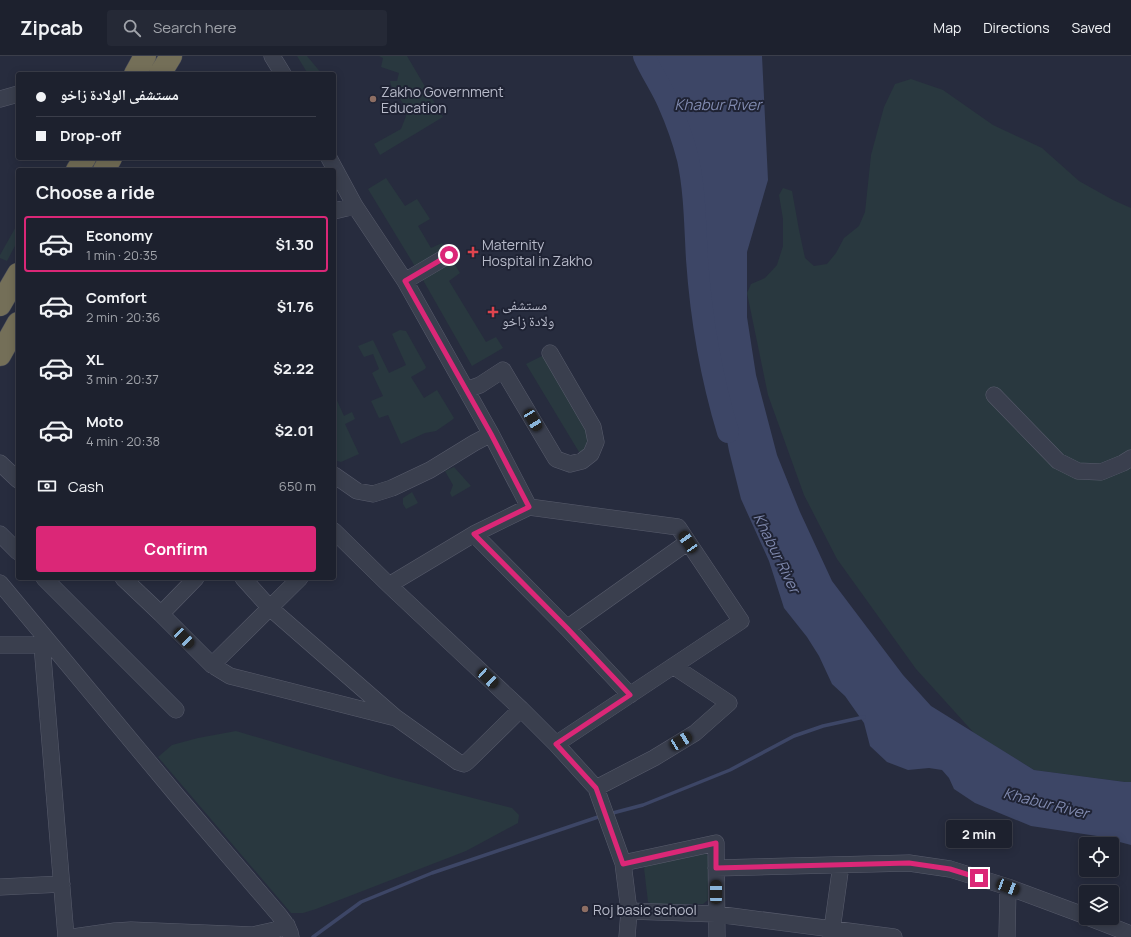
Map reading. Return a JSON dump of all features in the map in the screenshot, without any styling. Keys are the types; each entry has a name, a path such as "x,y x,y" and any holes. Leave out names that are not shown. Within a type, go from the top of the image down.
{"highway":[{"path":"136,72 145,56"},
{"path":"161,72 171,56"},
{"path":"0,305 16,277"},
{"path":"8,350 16,328"}],"street":[{"path":"272,56 282,72"},
{"path":"0,98 16,94"},
{"path":"336,170 355,206 405,281 491,434 529,507"},
{"path":"336,211 355,206"},
{"path":"405,281 449,255"},
{"path":"466,390 480,385 503,370 556,459 570,464 582,461 591,454 596,442 593,427 550,353"},
{"path":"994,395 1058,461 1078,471 1101,472 1131,458"},
{"path":"336,476 357,491 373,494 392,488 430,470 491,434"},
{"path":"0,463 16,478"},
{"path":"389,585 474,534 529,507 678,527 741,621 556,744"},
{"path":"0,534 16,550"},
{"path":"474,534 567,628 630,695"},
{"path":"336,537 521,709 556,744 596,788 621,858 629,911 627,937"},
{"path":"567,628 688,542"},
{"path":"46,580 176,710"},
{"path":"125,580 212,665 230,676 395,717"},
{"path":"161,614 194,580"},
{"path":"245,580 270,608 395,717 458,762 464,764 467,762 521,709"},
{"path":"212,665 298,580"},
{"path":"0,583 45,643 289,931"},
{"path":"0,645 45,643"},
{"path":"45,643 66,937"},
{"path":"596,788 654,758 695,733 730,703 673,666"},
{"path":"621,858 716,843 717,937"},
{"path":"716,868 909,863 950,869 1008,887 1079,913"},
{"path":"832,933 841,865"},
{"path":"0,887 62,884"},
{"path":"1007,937 1008,887"},
{"path":"629,911 716,914 832,933 894,937"},
{"path":"1108,925 1131,934"},
{"path":"73,937 131,930 253,935 275,930 289,931"}],"shaded area":[{"path":"297,56 307,56 320,72 307,72"},
{"path":"379,56 407,56 443,117 380,155 374,144 401,129 408,111 391,85 390,81 397,81 399,73 381,67 383,58"},
{"path":"911,79 943,90 993,125 1042,148 1079,181 1131,208 1131,782 1034,770 974,733 916,669 837,559 804,495 768,395 747,293 751,284 765,278 777,265 783,246 783,219 779,195 783,188 792,191 805,258 814,266 827,264 836,253 844,238 859,226 865,212 871,155 884,107 895,84"},
{"path":"386,178 405,206 417,199 430,219 418,226 431,248 442,243 460,273 449,281 486,342 496,337 503,348 472,366 419,273 368,189"},
{"path":"16,227 16,244 7,261 0,258 0,255"},
{"path":"400,330 406,331 426,367 411,377 424,398 437,390 454,418 436,431 425,433 401,444 388,415 379,418 371,401 383,396 372,373 379,369 373,354 364,357 358,346 373,340 389,373 406,365 392,334"},
{"path":"544,355 589,428 591,442 582,452 579,452 526,364"},
{"path":"336,398 344,416 352,412 355,419 345,424 359,454 341,462 336,461"},
{"path":"454,467 471,486 452,497 450,493 453,485 445,471"},
{"path":"412,492 418,503 406,509 403,504 403,498"},
{"path":"236,731 391,777 512,808 519,815 518,823 466,851 316,909 303,913 291,913 158,757 172,745 198,738"},
{"path":"705,852 709,858 708,900 703,904 653,904 648,902 644,868 646,866"}],"water":[{"name":"Khabur River","path":"648,56 762,56 768,180 747,252 747,317 756,375 777,455 800,512 832,581 903,675 931,706 1034,770 1131,782 1131,845 1119,842 1119,837 1101,837 1031,826 975,803 954,789 949,778 942,770 929,768 908,770 887,762 870,746 864,723 845,696 832,684 819,656 807,637 784,608 769,561 741,499 729,451 713,366 708,292 696,202 681,135"}],"waterway":[{"name":"Khabur River","path":"644,56 677,123 688,159 693,196 697,259 704,324 712,368 728,432"},
{"path":"609,814 643,805 730,770 794,736 823,726 864,717"},
{"path":"313,937 361,902 432,873 601,816"}],"place":[{"name":"Zakho Government Education","path":"373,99"},
{"name":"Maternity Hospital in Zakho","path":"473,252"},
{"name":"مستشفى ولادة زاخو","path":"493,312"},
{"name":"Roj basic school","path":"585,909"}],"route":[{"path":"449,255 405,281 491,434 529,507 474,534 567,628 630,695 556,744 596,788 623,864 716,843 716,868 909,863 950,869 979,878"}]}
